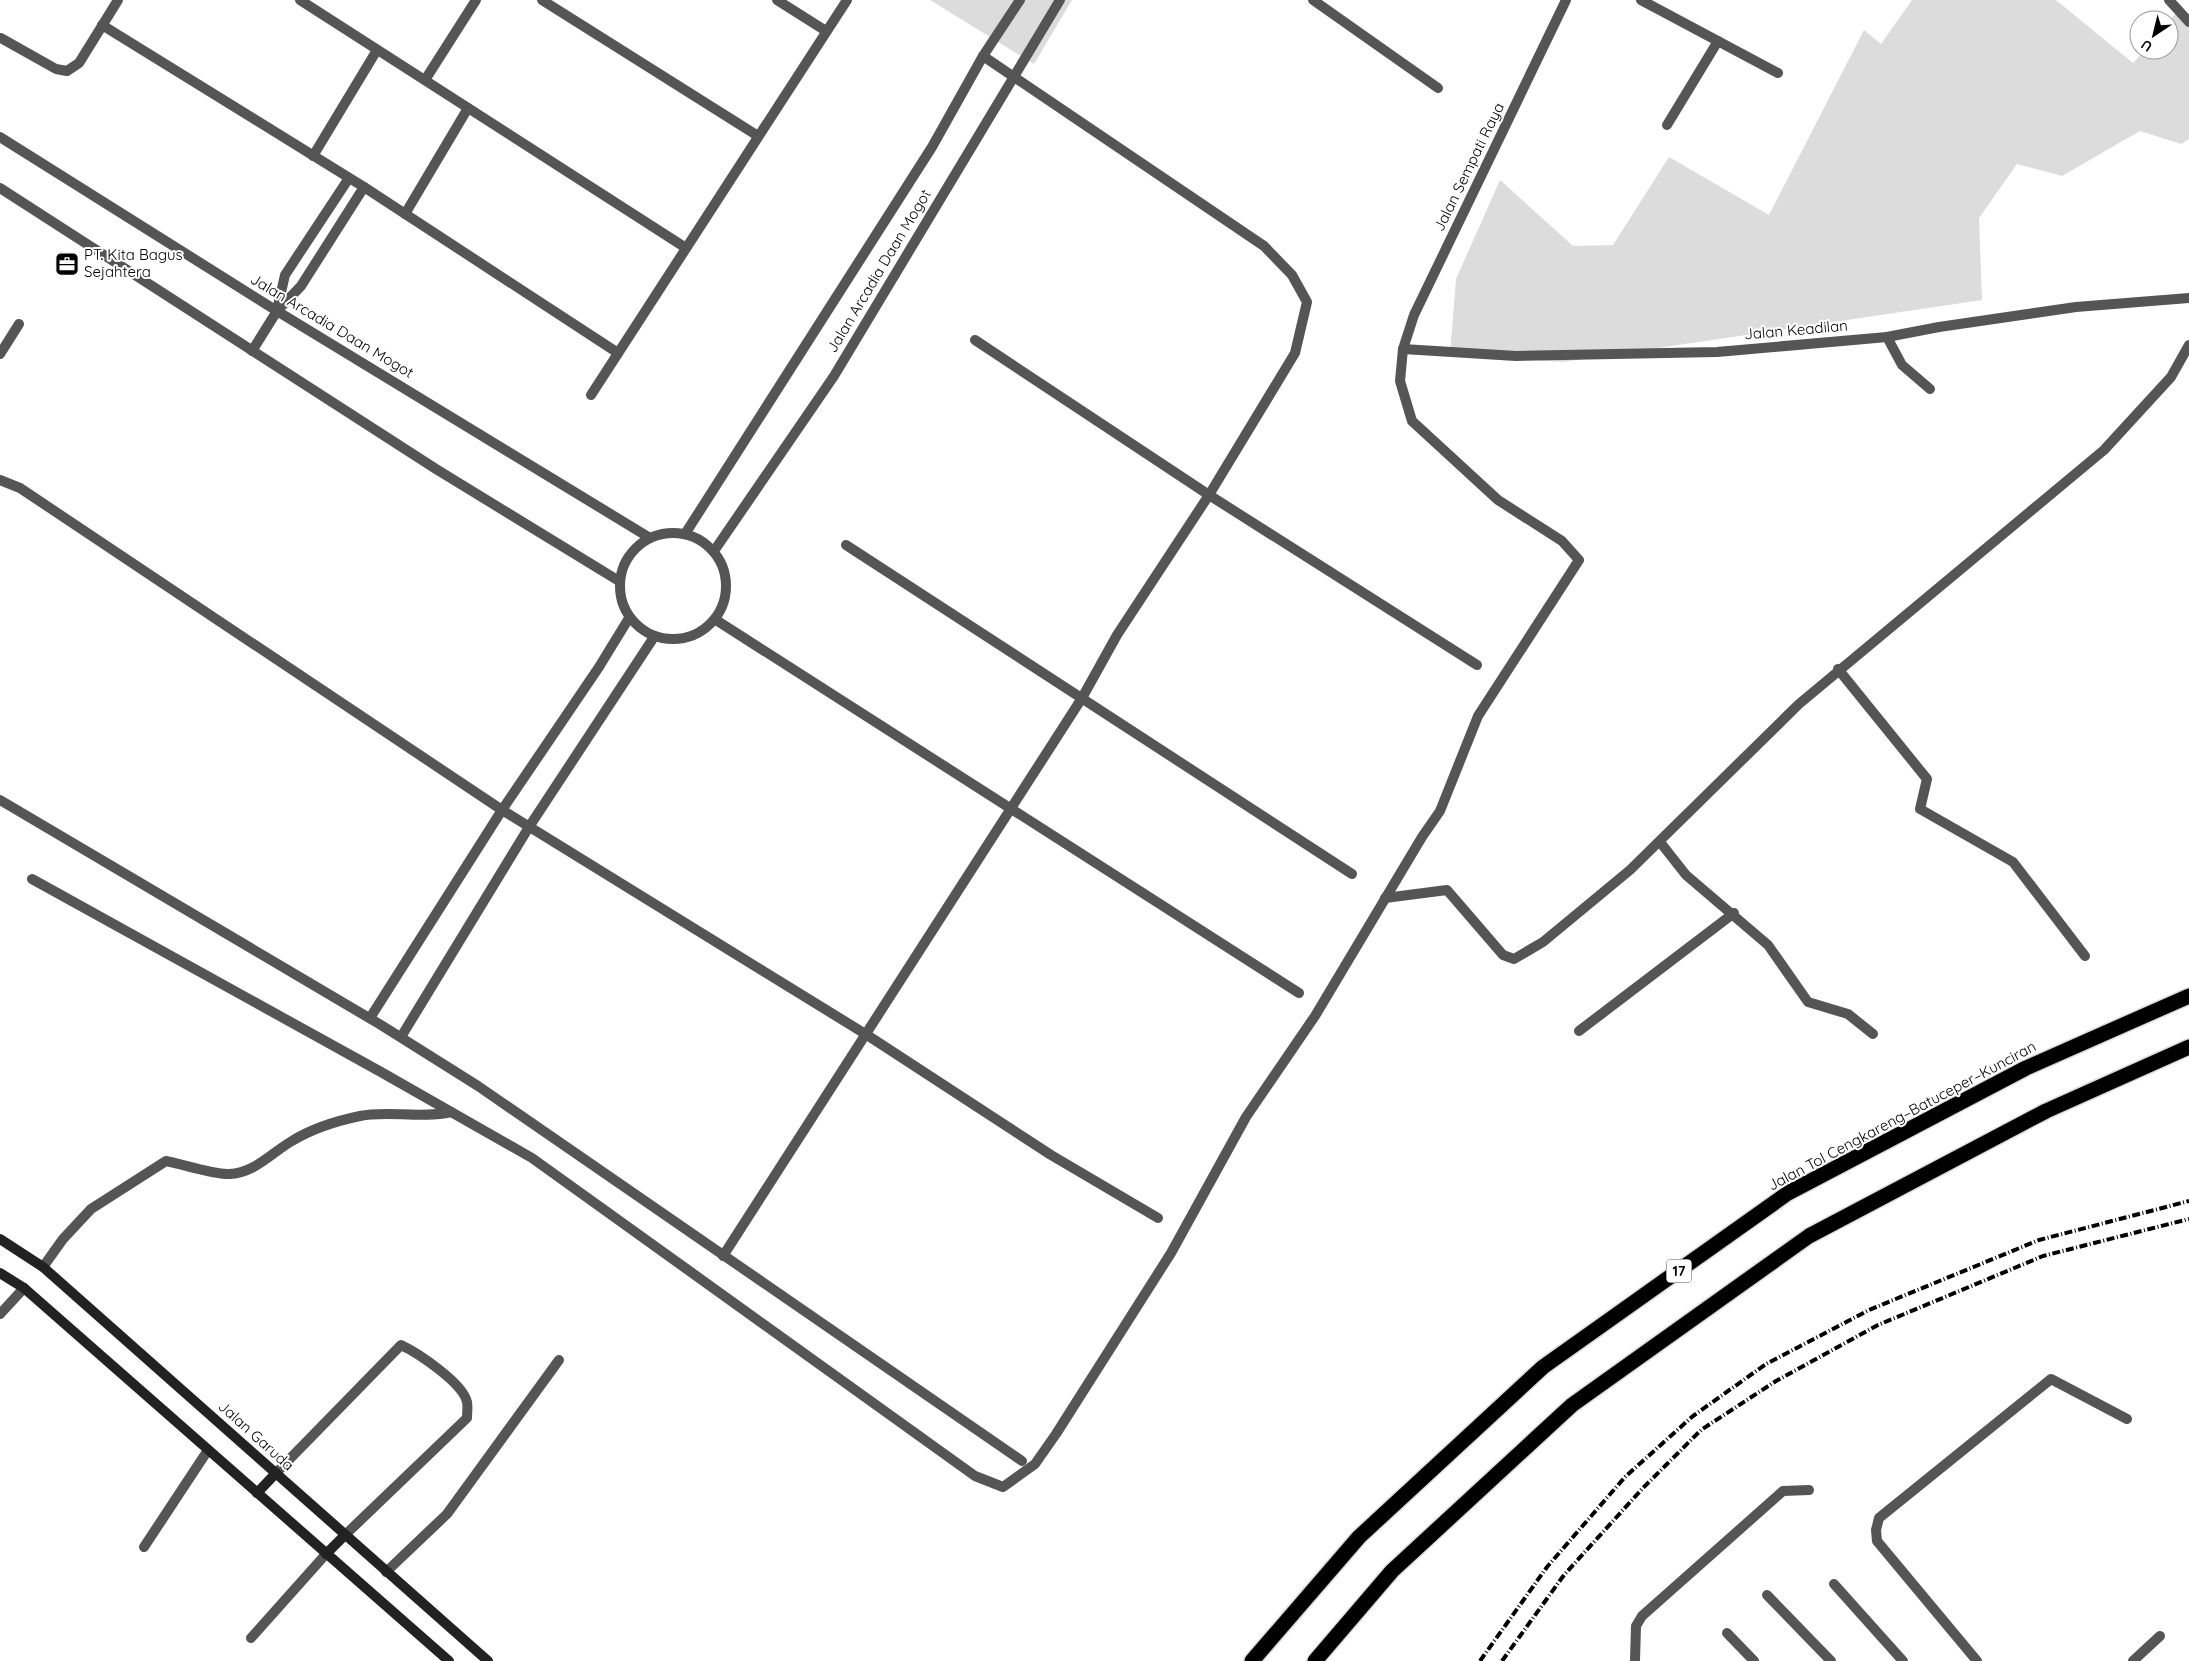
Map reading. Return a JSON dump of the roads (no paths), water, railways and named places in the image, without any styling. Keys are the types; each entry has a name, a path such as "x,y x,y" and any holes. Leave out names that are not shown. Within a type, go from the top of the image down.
{"highway":[{"name":"Jalan Tol Cengkareng–Batuceper–Kunciran","path":"1252,1661 1359,1537 1543,1367 1788,1193 2026,1068 2189,996"},
{"path":"1315,1661 1392,1571 1572,1405 1809,1236 2046,1111 2189,1048"}],"main road":[{"name":"Jalan Garuda","path":"0,1239 43,1267 488,1661"},
{"path":"0,1273 24,1288 449,1661"},
{"path":"257,1493 276,1473"},
{"path":"326,1554 345,1535"}],"street":[{"path":"1,38 56,69 67,71 79,62 118,0"},
{"path":"300,0 686,248"},
{"path":"426,80 476,0"},
{"path":"542,0 758,136"},
{"path":"777,0 826,31"},
{"path":"591,395 847,0"},
{"name":"Jalan Arcadia Daan Mogot","path":"685,534 932,147 982,56 1020,0"},
{"name":"Jalan Arcadia Daan Mogot","path":"714,551 834,376 1060,0"},
{"path":"1313,0 1438,88"},
{"name":"Jalan Sempati Raya","path":"1386,898 1440,811 1478,716 1579,560 1562,541 1498,500 1412,421 1400,381 1403,349 1414,315 1566,0"},
{"path":"1641,0 1778,73"},
{"path":"2169,0 2189,22"},
{"path":"102,25 364,187 618,353"},
{"path":"1667,125 1718,41"},
{"path":"313,156 377,50"},
{"path":"723,1256 1012,808 1082,698 1117,635 1209,495 1295,353 1307,302 1292,275 1264,246 982,56"},
{"path":"405,214 468,108"},
{"name":"Jalan Arcadia Daan Mogot","path":"0,137 277,311 650,538"},
{"path":"277,311 285,275 348,178"},
{"path":"252,351 277,311 301,286 364,187"},
{"path":"0,188 535,532 619,581"},
{"path":"307,242 323,252"},
{"name":"Jalan Keadilan","path":"1403,349 1516,356 1707,352 1887,337 1939,327 2076,307 2189,298"},
{"path":"0,354 20,324"},
{"path":"1887,337 1902,365 1930,388"},
{"path":"975,340 1209,495 1477,665"},
{"path":"32,878 532,1158 975,1476 1003,1487 1035,1464 1056,1434 1171,1253 1246,1118 1315,1016 1386,898 1448,890 1503,955 1514,959 1543,942 1630,870 1774,728 1838,669 2104,450 2171,377 2189,345"},
{"path":"0,480 20,488 502,810 866,1034 1051,1155 1158,1218"},
{"path":"667,533 685,534 701,540 714,551 725,573 726,598 716,620 698,635 676,640 654,637 630,618 621,601 619,581 624,564 635,548 650,538 667,533"},
{"path":"846,545 1352,874"},
{"path":"370,1018 502,810 630,618"},
{"path":"716,620 1299,993"},
{"path":"401,1037 530,826 654,637"},
{"path":"1838,669 1927,780 1920,808 2012,862 2085,956"},
{"path":"0,800 370,1018 478,1086 1022,1461"},
{"path":"1660,842 1686,875 1734,913 1768,945 1808,1002 1848,1014 1873,1034"},
{"path":"1579,1031 1734,913"},
{"path":"43,1267 63,1239 91,1209 166,1161 228,1175 246,1171 268,1160 292,1141 326,1125 363,1115 423,1116 451,1112"},
{"path":"0,1314 24,1288"},
{"path":"276,1473 401,1345 412,1350 453,1382 467,1400 467,1418 345,1535"},
{"path":"386,1572 447,1514 558,1360"},
{"path":"1977,1661 1877,1541 1879,1518 2051,1378 2127,1419"},
{"path":"144,1547 208,1450"},
{"path":"1635,1661 1636,1626 1642,1616 1783,1491 1810,1490"},
{"path":"251,1638 326,1554"},
{"path":"1834,1584 1903,1661"},
{"path":"1767,1595 1830,1661"},
{"path":"1727,1633 1754,1661"},
{"path":"2133,1661 2160,1636"}],"railway":[{"path":"1480,1661 1547,1567 1625,1477 1693,1416 1766,1364 1869,1310 2039,1240 2189,1201"},
{"path":"1502,1661 1564,1575 1642,1489 1701,1430 1776,1381 1878,1325 2043,1256 2189,1219"}],"place":[{"name":"PT. Kita Bagus Sejahtera","path":"67,264"}]}
